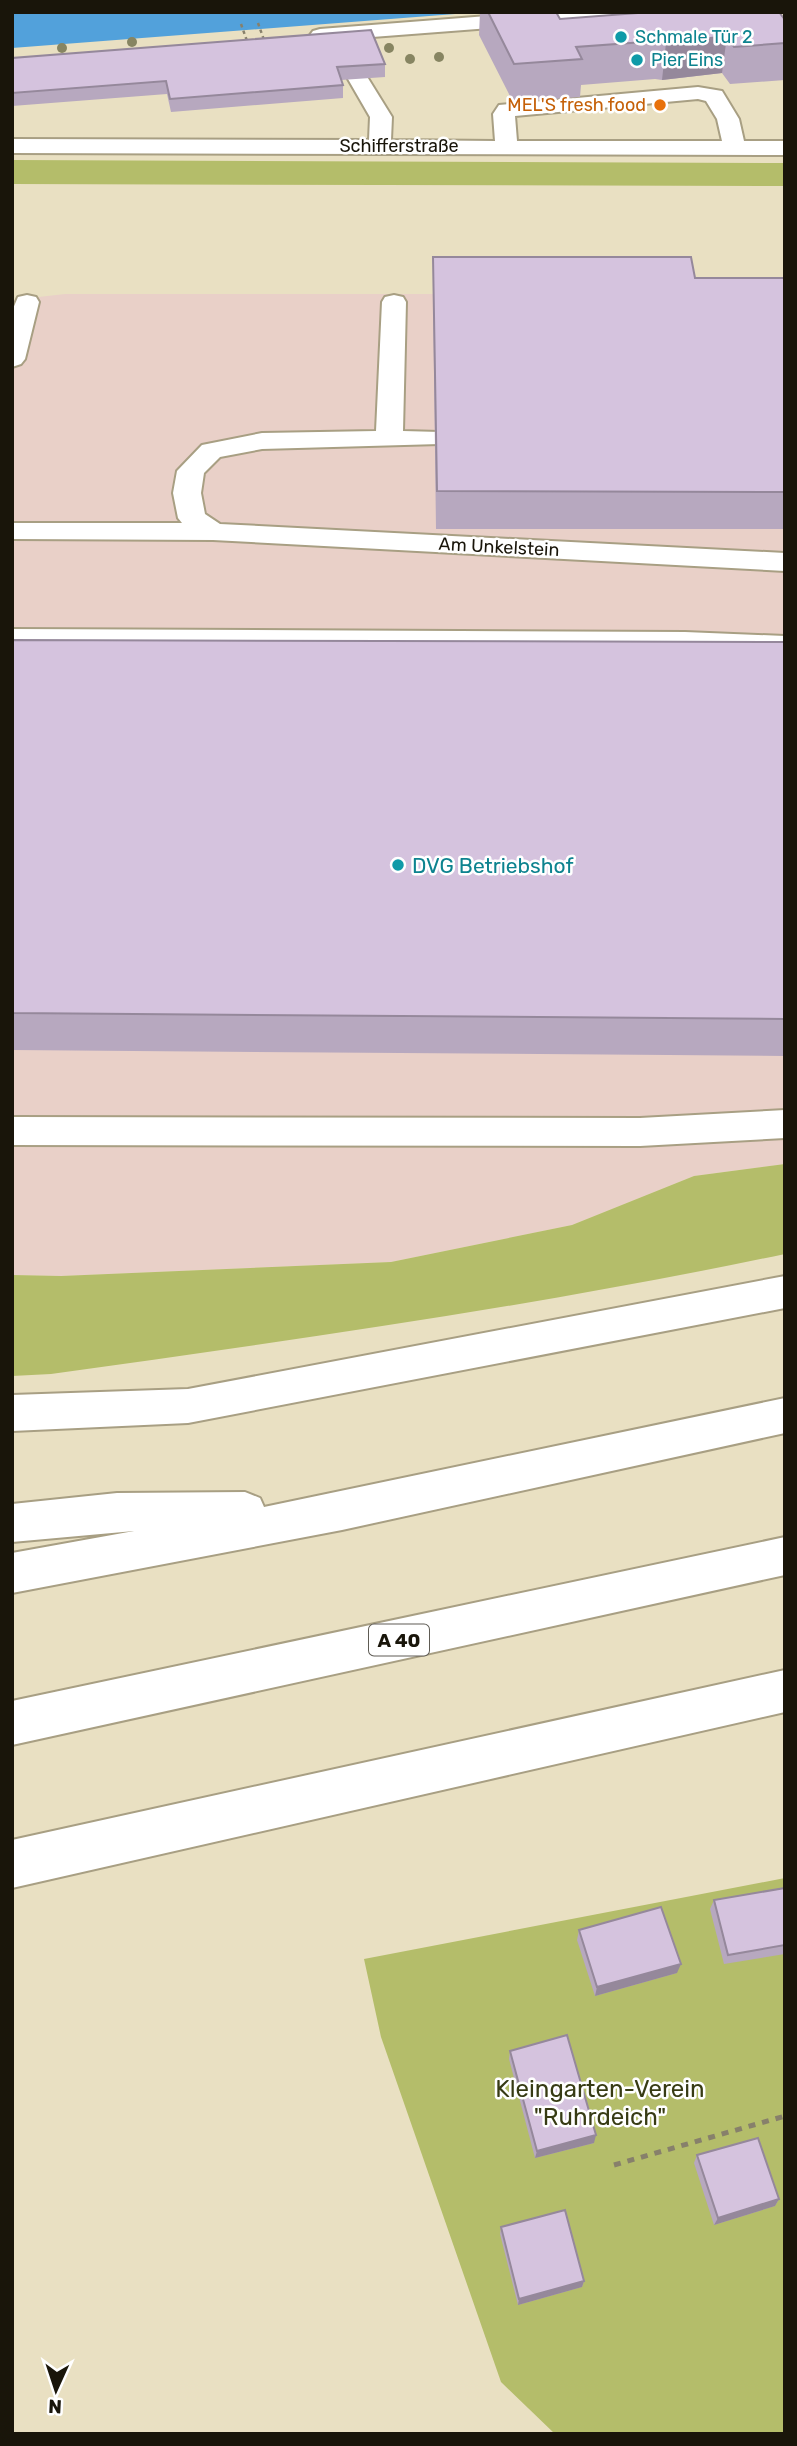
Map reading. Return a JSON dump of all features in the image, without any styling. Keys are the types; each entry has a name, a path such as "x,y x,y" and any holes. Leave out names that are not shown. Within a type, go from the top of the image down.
{"main road":[{"path":"253,33 621,12"},
{"path":"359,79 381,117 380,146"},
{"path":"506,146 504,114 507,110 698,93 714,96 728,119 734,147"},
{"name":"Schifferstraße","path":"12,146 785,148"},
{"path":"12,359 27,302"},
{"path":"389,438 394,302"},
{"path":"213,532 192,518 187,493 191,471 211,451 262,441 431,438"},
{"name":"Am Unkelstein","path":"12,531 213,532 785,562"},
{"path":"12,638 685,641 785,645"},
{"path":"12,1131 640,1132 785,1124"},
{"path":"12,1413 188,1406 785,1292"},
{"path":"12,1573 342,1511 785,1415"},
{"path":"12,1523 117,1512 342,1511"},
{"name":"A 40","path":"12,1723 785,1556"},
{"path":"12,1864 785,1691"}],"path":[{"path":"614,2165 785,2116"}],"shaded area":[{"path":"785,288 785,1164 694,1176 572,1225 391,1262 61,1276 12,1275 12,300 65,294 687,294"}],"green space":[{"path":"12,160 785,163 785,186 12,184"},
{"path":"785,1164 785,1254 419,1320 51,1374 12,1376 12,1275 61,1276 391,1262 572,1225 694,1176"},
{"name":"Kleingarten-Verein \"Ruhrdeich\"","path":"785,1878 785,2434 555,2434 501,2382 381,2037 364,1959"}],"water":[{"path":"12,12 481,12 12,48"}],"building":[{"path":"488,12 556,12 560,19 651,12 779,12 785,20 785,43 734,47 727,36 666,43 658,41 576,47 582,59 514,64"},
{"path":"371,30 385,64 337,67 343,85 170,99 166,81 12,93 12,58"},
{"path":"433,257 691,257 695,278 785,278 785,492 437,491"},
{"name":"DVG Betriebshof","path":"12,640 785,642 785,1019 12,1013"},
{"path":"785,1888 785,1945 728,1955 714,1900"},
{"path":"661,1907 681,1964 597,1987 579,1930"},
{"path":"567,2035 596,2135 537,2151 510,2051"},
{"path":"758,2138 779,2199 718,2218 697,2155"},
{"path":"565,2210 584,2281 519,2299 501,2227"}],"place":[{"name":"Schmale Tür 2","path":"621,37"},
{"name":"Pier Eins","path":"637,60"},
{"name":"MEL'S fresh food","path":"660,105"},
{"name":"DVG Betriebshof","path":"398,865"}]}
